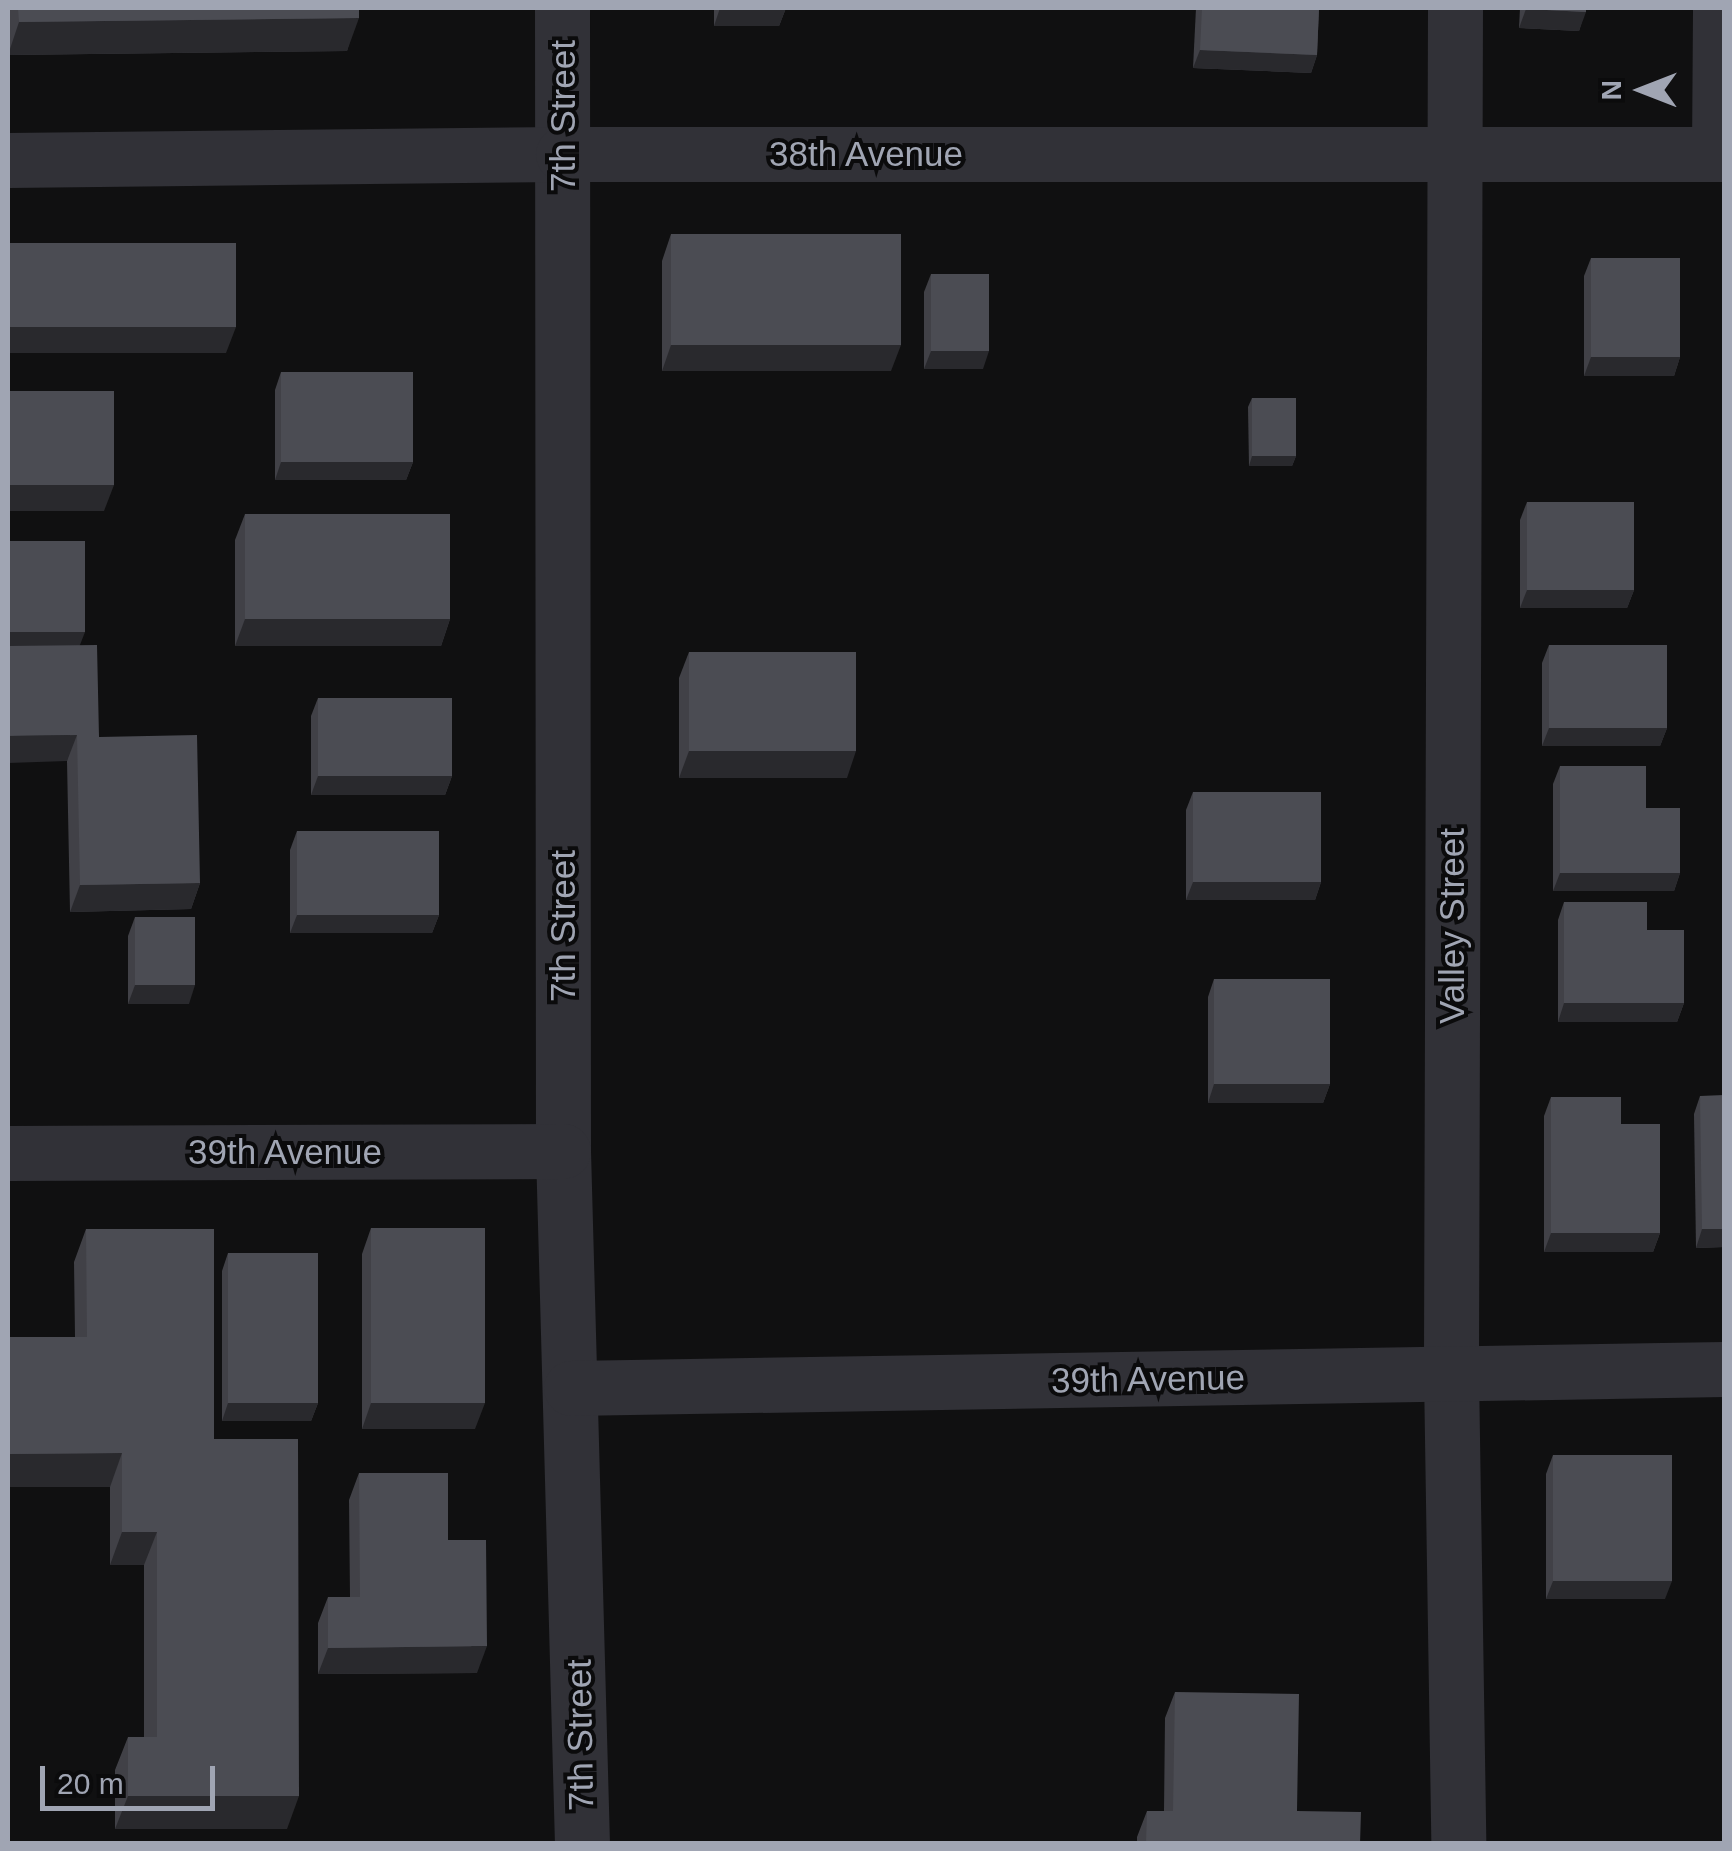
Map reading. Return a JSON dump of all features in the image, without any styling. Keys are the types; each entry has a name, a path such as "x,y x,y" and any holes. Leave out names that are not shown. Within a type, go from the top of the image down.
{"street":[{"name":"7th Street","path":"562,8 563,1151 582,1844"},
{"name":"Valley Street","path":"1455,8 1451,1374 1458,1844"},
{"name":"38th Avenue","path":"8,160 563,154 1716,154"},
{"name":"39th Avenue","path":"8,1153 563,1151"},
{"name":"39th Avenue","path":"571,1388 1724,1370"}],"lane":[{"path":"1709,8 1716,154"}],"building":[{"path":"18,8 359,8 359,18 19,22"},
{"path":"1202,8 1319,8 1317,55 1200,50"},
{"path":"1586,8 1586,12 1526,9"},
{"path":"671,234 901,234 901,345 671,345"},
{"path":"8,243 236,243 236,327 8,327"},
{"path":"1591,258 1680,258 1680,357 1591,357"},
{"path":"931,274 989,274 989,351 931,351"},
{"path":"281,372 413,372 413,462 281,462"},
{"path":"8,391 114,391 114,485 8,485"},
{"path":"1252,398 1296,398 1296,456 1252,456"},
{"path":"1527,502 1634,502 1634,590 1527,590"},
{"path":"245,514 450,514 450,619 245,619"},
{"path":"8,541 85,541 85,632 8,632"},
{"path":"97,645 99,737 197,735 200,883 80,885 77,735 8,736 8,646"},
{"path":"1549,645 1667,645 1667,728 1549,728"},
{"path":"689,652 856,652 856,751 689,751"},
{"path":"318,698 452,698 452,776 318,776"},
{"path":"1560,766 1646,766 1646,808 1680,808 1680,873 1560,873"},
{"path":"1193,792 1321,792 1321,882 1193,882"},
{"path":"297,831 439,831 439,915 297,915"},
{"path":"1564,902 1647,902 1647,930 1684,930 1684,1003 1564,1003"},
{"path":"135,917 195,917 195,985 135,985"},
{"path":"1214,979 1330,979 1330,1084 1214,1084"},
{"path":"1724,1095 1724,1229 1702,1229 1700,1096"},
{"path":"1551,1097 1621,1097 1621,1124 1660,1124 1660,1233 1551,1233"},
{"path":"371,1228 485,1228 485,1403 371,1403"},
{"path":"86,1229 214,1229 214,1439 298,1439 299,1796 128,1796 128,1737 157,1737 157,1532 122,1532 122,1453 8,1454 8,1337 87,1337"},
{"path":"228,1253 318,1253 318,1403 228,1403"},
{"path":"1553,1455 1672,1455 1672,1581 1553,1581"},
{"path":"359,1473 448,1473 448,1540 486,1540 487,1646 328,1648 328,1597 360,1597"},
{"path":"1175,1692 1299,1694 1297,1811 1361,1812 1360,1844 1146,1844 1147,1811 1173,1811"}]}
